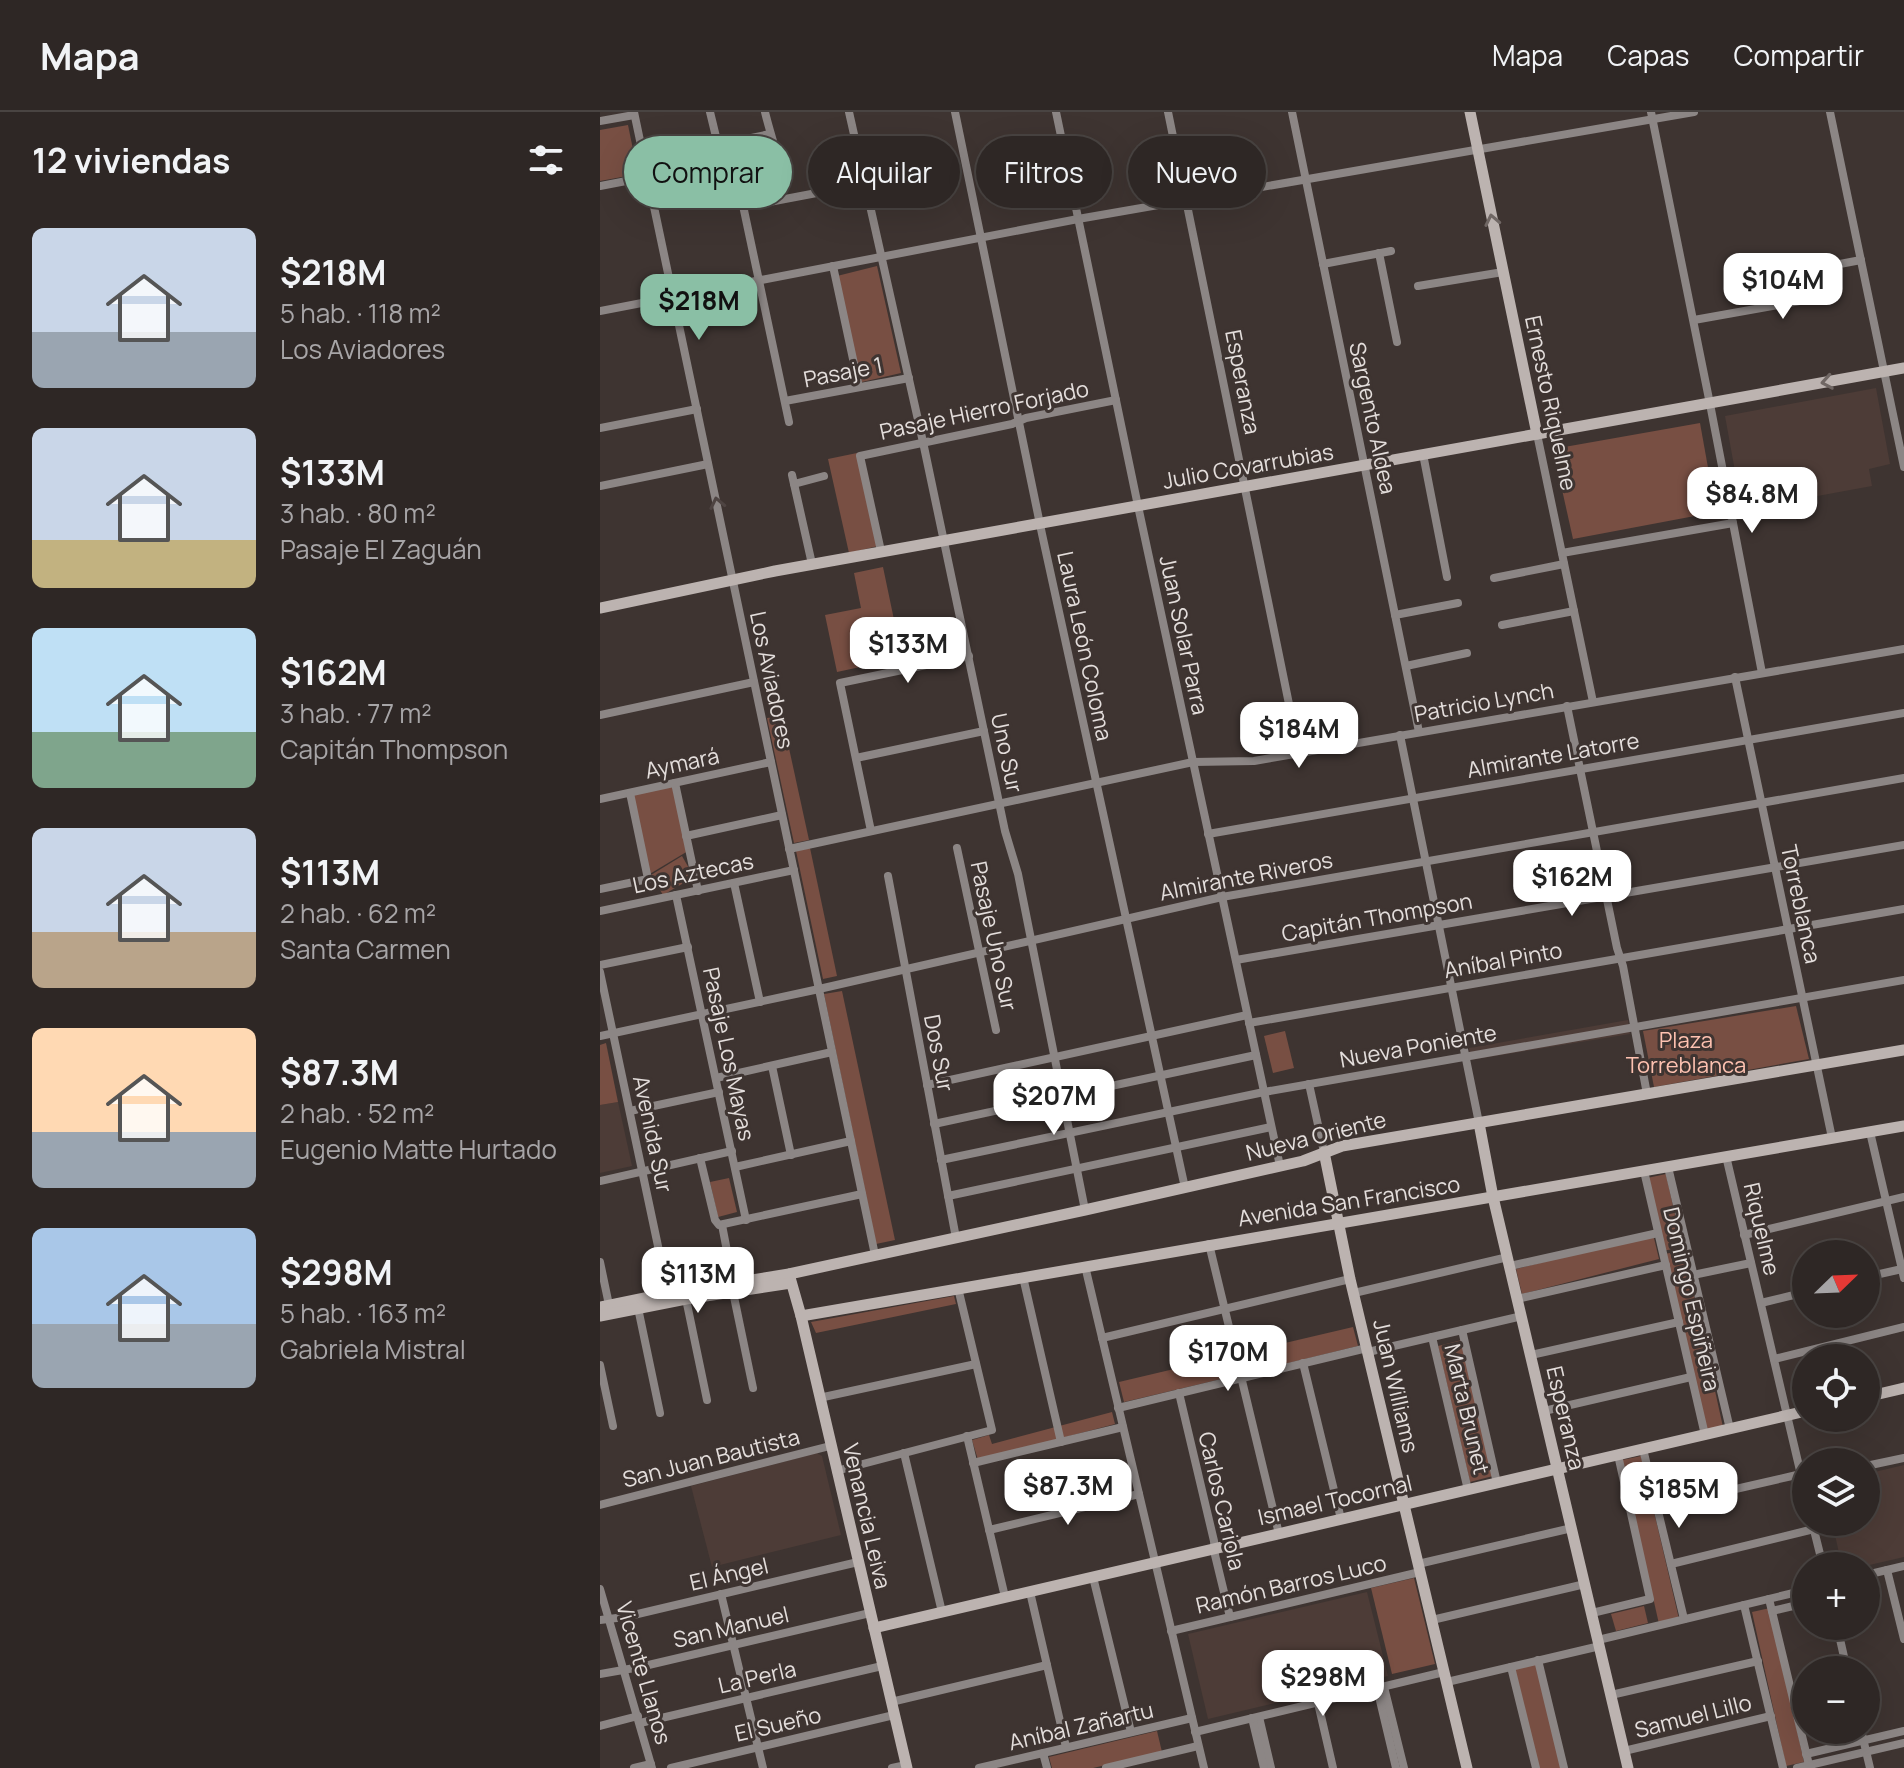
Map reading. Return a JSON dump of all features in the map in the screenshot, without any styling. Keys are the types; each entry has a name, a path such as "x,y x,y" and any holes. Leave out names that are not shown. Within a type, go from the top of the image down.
{"street":[{"path":"710,112 716,136"},
{"path":"761,136 770,134 765,112"},
{"name":"Uno Sur","path":"849,112 854,136"},
{"name":"Laura León Coloma","path":"955,112 1040,523 1185,1188"},
{"name":"Juan Solar Parra","path":"1056,112 1280,1166"},
{"name":"Esperanza","path":"1168,112 1173,136"},
{"name":"Sargento Aldea","path":"1292,112 1419,732"},
{"name":"Ernesto Riquelme","path":"1470,112 1593,702"},
{"path":"1266,186 1652,116 1694,112"},
{"path":"1830,112 1904,467"},
{"path":"600,121 634,113"},
{"name":"Los Aviadores","path":"634,113 639,136"},
{"path":"1652,116 1762,673"},
{"path":"600,186 624,181"},
{"name":"Los Aviadores","path":"654,208 875,1255"},
{"path":"743,208 789,422"},
{"name":"Uno Sur","path":"870,208 1018,874 1085,1210"},
{"path":"600,311 1141,208"},
{"name":"Esperanza","path":"1188,208 1299,753"},
{"path":"1323,264 1391,251"},
{"path":"1379,253 1397,342"},
{"path":"1792,273 1861,260"},
{"path":"833,266 859,387"},
{"path":"1694,320 1811,299 1808,270"},
{"path":"1418,286 1503,272"},
{"name":"Julio Covarrubias","path":"600,608 881,551 1904,368"},
{"name":"Pasaje 1","path":"785,401 909,378"},
{"name":"Pasaje Hierro Forjado","path":"881,551 860,456 1116,400"},
{"path":"600,428 697,409"},
{"path":"1423,454 1447,577"},
{"path":"600,486 708,464"},
{"path":"812,564 793,479 824,476"},
{"path":"1562,553 1733,523"},
{"path":"1494,578 1564,564"},
{"path":"1395,615 1458,603"},
{"path":"1502,625 1574,611"},
{"name":"Patricio Lynch","path":"789,849 1193,762 1242,763 1904,649"},
{"path":"1406,666 1467,653"},
{"path":"871,831 840,683 969,656"},
{"name":"Torreblanca","path":"1735,677 1832,1138"},
{"path":"600,715 754,682"},
{"path":"1567,706 1647,1094"},
{"name":"Almirante Latorre","path":"1208,834 1904,713"},
{"path":"856,758 984,731"},
{"path":"1400,735 1479,1123"},
{"name":"Aymará","path":"600,799 771,762"},
{"name":"Almirante Riveros","path":"600,1036 1222,897 1904,778"},
{"path":"675,783 698,891"},
{"name":"Los Aztecas","path":"600,889 648,879 630,793"},
{"path":"686,836 782,815"},
{"name":"Capitán Thompson","path":"1236,960 1904,845"},
{"name":"Pasaje Uno Sur","path":"957,848 996,1030"},
{"name":"Los Aztecas","path":"600,911 794,870"},
{"name":"Dos Sur","path":"888,876 956,1238"},
{"path":"734,883 760,1002"},
{"name":"Pasaje Los Mayas","path":"676,895 746,1220"},
{"name":"Aníbal Pinto","path":"927,1085 1152,1036 1451,988 1904,909"},
{"path":"600,965 688,947"},
{"name":"Avenida Sur","path":"600,972 669,1298"},
{"name":"Nueva Poniente","path":"941,1160 1264,1092 1904,980"},
{"name":"Nueva Oriente","path":"790,1278 875,1255 1303,1161 1342,1146 1904,1050"},
{"path":"716,1078 832,1052"},
{"path":"934,1124 1256,1055"},
{"path":"772,1066 791,1155"},
{"path":"1309,1084 1324,1152"},
{"path":"630,1111 719,1092"},
{"name":"Esperanza","path":"1479,1123 1493,1197 1628,1768"},
{"name":"Avenida San Francisco","path":"801,1316 1904,1126"},
{"path":"948,1196 1271,1127"},
{"path":"1870,1132 1903,1273 1880,1275"},
{"path":"735,1167 851,1141"},
{"path":"600,1181 732,1151"},
{"name":"Juan Williams","path":"1324,1152 1350,1279 1467,1768"},
{"name":"Riquelme","path":"1726,1156 1795,1448"},
{"path":"700,1158 719,1224 753,1388"},
{"name":"Domingo Espiñeira","path":"1668,1167 1730,1429"},
{"name":"Domingo Espiñeira","path":"1644,1171 1705,1435"},
{"path":"719,1224 862,1194"},
{"path":"1744,1235 1904,1197"},
{"path":"1893,1231 1904,1228"},
{"path":"1354,1293 1658,1233"},
{"path":"1209,1244 1279,1534"},
{"path":"600,1262 605,1306 790,1278"},
{"path":"1693,1275 1751,1263"},
{"path":"1517,1299 1666,1265"},
{"path":"1085,1266 1204,1768"},
{"path":"1023,1277 1061,1442"},
{"name":"Venancia Leiva","path":"790,1278 906,1766"},
{"path":"1102,1338 1350,1279"},
{"path":"600,1316 669,1298 686,1299 733,1287"},
{"path":"836,1471 992,1430 958,1288"},
{"path":"1761,1303 1792,1295"},
{"path":"686,1299 707,1400"},
{"path":"638,1308 660,1413"},
{"path":"1118,1408 1303,1363 1522,1316"},
{"path":"1531,1355 1679,1322"},
{"path":"1774,1359 1904,1327"},
{"name":"Marta Brunet","path":"1462,1330 1497,1483"},
{"name":"Marta Brunet","path":"1432,1337 1468,1490"},
{"path":"1303,1363 1341,1519"},
{"path":"819,1398 976,1364"},
{"path":"600,1365 613,1426"},
{"path":"1544,1411 1691,1377"},
{"path":"1880,1394 1904,1388"},
{"name":"Carlos Cariola","path":"1179,1393 1230,1617"},
{"name":"Ismael Tocornal","path":"874,1628 1792,1414"},
{"path":"973,1463 1123,1427"},
{"path":"967,1436 1005,1597"},
{"name":"San Juan Bautista","path":"600,1505 830,1446"},
{"path":"1643,1449 1684,1619"},
{"path":"904,1453 942,1612"},
{"path":"1592,1613 1650,1599 1618,1455"},
{"path":"1880,1463 1904,1458"},
{"path":"1657,1507 1792,1481"},
{"path":"989,1530 1139,1494"},
{"name":"Ramón Barros Luco","path":"1171,1631 1572,1528"},
{"path":"1671,1564 1792,1532"},
{"name":"El Ángel","path":"605,1620 858,1562"},
{"path":"1880,1572 1904,1566"},
{"path":"1887,1570 1904,1639"},
{"path":"1093,1577 1131,1732"},
{"path":"1432,1620 1585,1584"},
{"name":"Vicente Llanos","path":"600,1589 605,1620 625,1670 652,1766"},
{"path":"1030,1592 1066,1747"},
{"path":"1195,1732 1381,1687 1511,1667 1684,1619 1792,1593"},
{"path":"721,1594 763,1768"},
{"path":"1769,1599 1809,1765"},
{"path":"1744,1605 1783,1768"},
{"path":"1772,1611 1792,1606"},
{"name":"San Manuel","path":"600,1674 870,1613"},
{"path":"1538,1660 1564,1768"},
{"path":"1611,1695 1758,1661"},
{"path":"891,1702 1047,1665"},
{"name":"La Perla","path":"600,1726 746,1698 882,1666"},
{"path":"1511,1667 1536,1768"},
{"path":"1381,1687 1396,1768"},
{"path":"1381,1687 1404,1768"},
{"path":"1318,1703 1333,1768"},
{"name":"El Sueño","path":"671,1768 894,1715"},
{"name":"Samuel Lillo","path":"1624,1751 1771,1716"},
{"path":"1256,1717 1264,1768"},
{"path":"1256,1717 1271,1768"},
{"name":"Aníbal Zañartu","path":"979,1768 1192,1718"},
{"path":"1880,1736 1904,1731"},
{"path":"1797,1768 1904,1743"},
{"path":"1806,1754 1847,1744"},
{"path":"1865,1744 1870,1768"},
{"path":"1106,1768 1198,1746"},
{"path":"1043,1753 1047,1768"},
{"path":"634,1768 652,1766"},
{"path":"892,1768 906,1766"}],"shaded area":[{"path":"1876,388 1890,464 1869,469 1872,486 1742,510 1725,416"},
{"path":"1628,1020 1630,1034 1471,1060 1469,1048"},
{"path":"618,1102 632,1166 600,1173 600,1105"},
{"path":"817,1453 822,1456 841,1535 712,1567 691,1486"},
{"path":"1904,1465 1904,1557 1880,1563 1880,1552 1839,1552 1835,1536 1880,1536 1880,1471"},
{"path":"1367,1592 1388,1676 1208,1719 1188,1634"}],"green space":[{"path":"628,125 630,136 624,136 624,177 600,181 600,130"},
{"path":"877,266 901,373 862,382 837,276"},
{"path":"1700,423 1716,512 1573,539 1553,449"},
{"path":"857,453 878,546 849,553 828,459"},
{"path":"883,567 902,658 837,672 825,615 861,608 854,573"},
{"path":"782,716 809,840 794,843 767,718"},
{"path":"674,784 688,851 648,875 631,794"},
{"path":"810,848 837,976 823,979 796,851"},
{"path":"682,856 694,877 663,895 651,875"},
{"path":"842,991 895,1240 876,1244 824,994"},
{"name":"Plaza Torreblanca","path":"1796,1006 1809,1059 1654,1087 1643,1031"},
{"path":"1285,1031 1294,1068 1273,1073 1264,1036"},
{"path":"606,1043 618,1102 600,1105 600,1045"},
{"path":"1666,1174 1682,1247 1663,1251 1647,1178"},
{"path":"729,1178 737,1212 718,1217 710,1182"},
{"path":"1653,1234 1659,1259 1522,1294 1516,1269"},
{"path":"1683,1250 1689,1280 1672,1284 1665,1254"},
{"path":"1691,1282 1723,1427 1706,1430 1672,1287"},
{"path":"954,1296 956,1304 816,1333 811,1322"},
{"path":"1353,1327 1358,1346 1248,1373 1243,1353"},
{"path":"1462,1340 1493,1476 1470,1482 1438,1346"},
{"path":"1229,1356 1234,1376 1124,1402 1119,1382"},
{"path":"1112,1412 1115,1424 978,1460 972,1440 989,1435 992,1444"},
{"path":"1641,1456 1679,1619 1659,1624 1622,1460"},
{"path":"1414,1578 1435,1664 1392,1674 1371,1588"},
{"path":"1644,1606 1648,1623 1616,1631 1611,1614"},
{"path":"1770,1608 1792,1708 1792,1744 1800,1744 1804,1762 1786,1766 1752,1612"},
{"path":"1537,1664 1561,1768 1539,1768 1515,1669"},
{"path":"1157,1731 1162,1752 1093,1768 1052,1768 1049,1757"}]}
